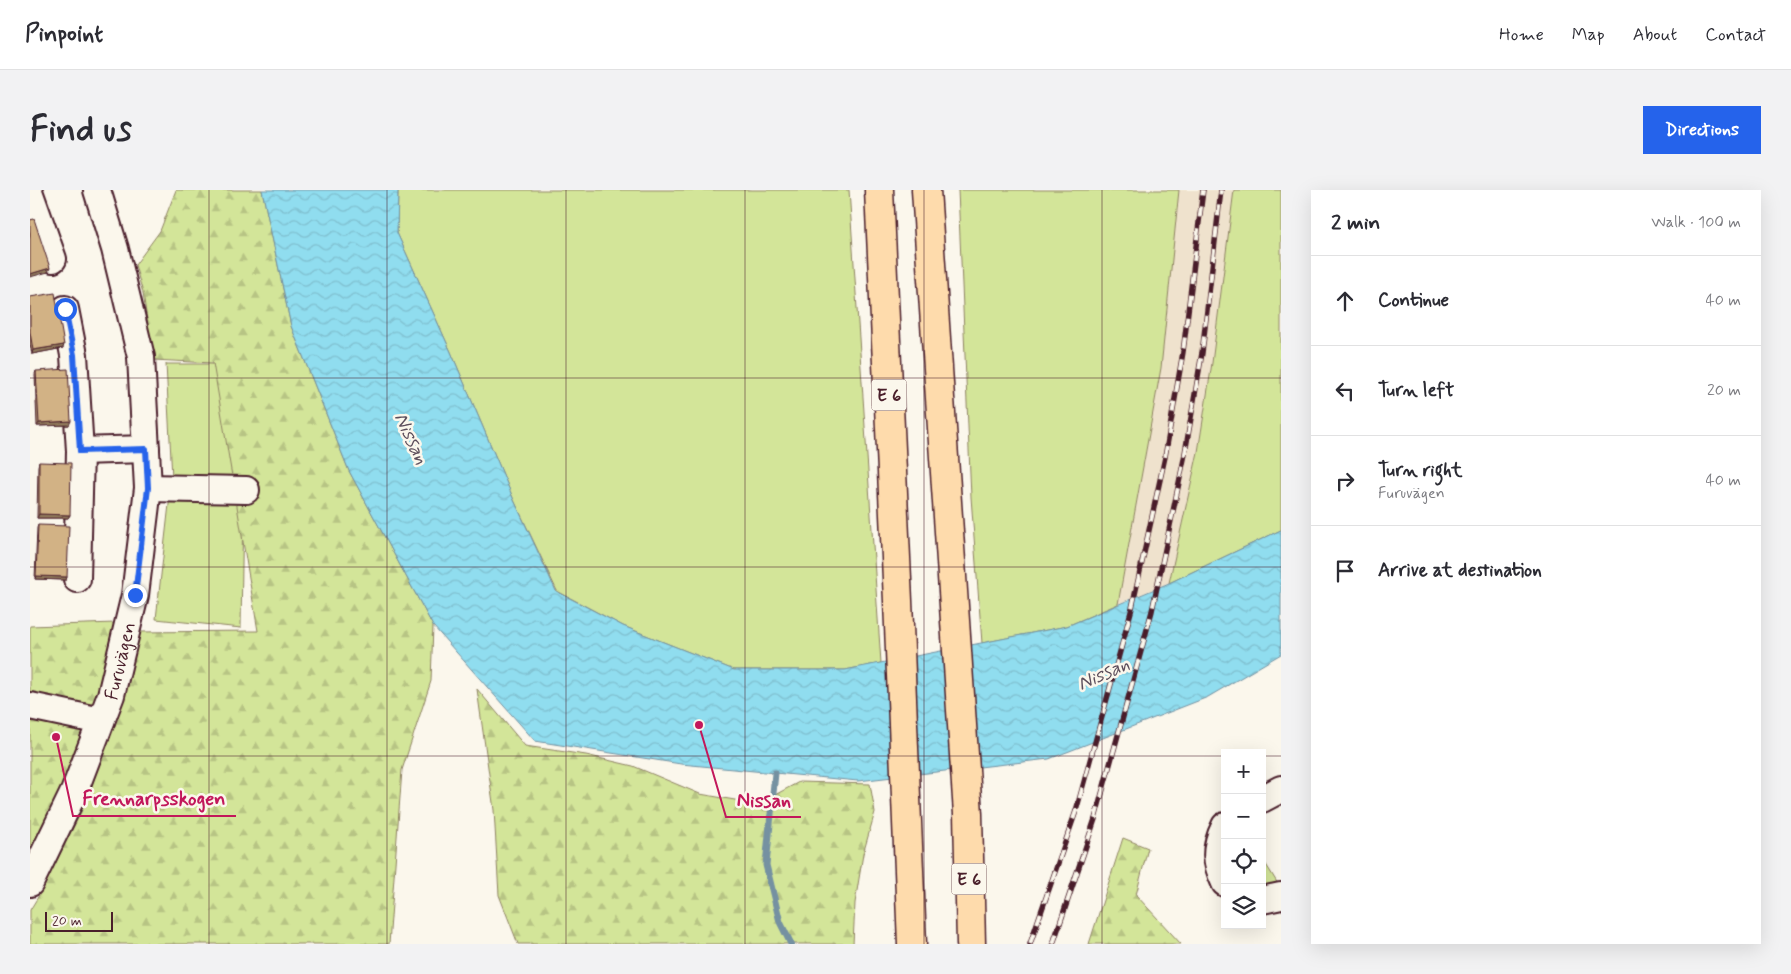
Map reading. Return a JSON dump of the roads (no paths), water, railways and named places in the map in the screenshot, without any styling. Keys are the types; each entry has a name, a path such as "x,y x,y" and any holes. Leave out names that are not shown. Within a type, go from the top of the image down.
{"highway":[{"name":"E 6","path":"879,190 912,944"},
{"name":"E 6","path":"926,190 968,814 971,944"}],"street":[{"name":"Furuvägen","path":"30,883 74,792 111,695 135,595 148,488 141,357 115,249 97,190"},
{"path":"30,194 53,260"},
{"path":"65,309 74,355 80,451 77,578"},
{"path":"80,451 146,449"},
{"path":"148,488 246,490"},
{"path":"30,706 101,721"},
{"path":"1266,796 1281,789"},
{"path":"1221,838 1217,849 1217,866 1221,874"},
{"path":"1266,899 1281,896"}],"water":[{"path":"262,190 398,190 397,233 451,352 513,498 556,591 623,626 734,670 845,670 1067,626 1169,583 1281,530 1281,654 1208,697 1049,759 858,781 681,764 535,741 433,626 349,471 291,326"}],"waterway":[{"path":"775,773 766,865 780,922 791,944"}],"railway":[{"path":"1030,944 1076,811 1132,608 1165,457 1183,352 1203,190"},
{"path":"1053,944 1095,819 1152,611 1184,459 1202,353 1221,190"}],"place":[{"name":"Nissan","path":"699,725"},
{"name":"Frennarpsskogen","path":"56,737"}]}
